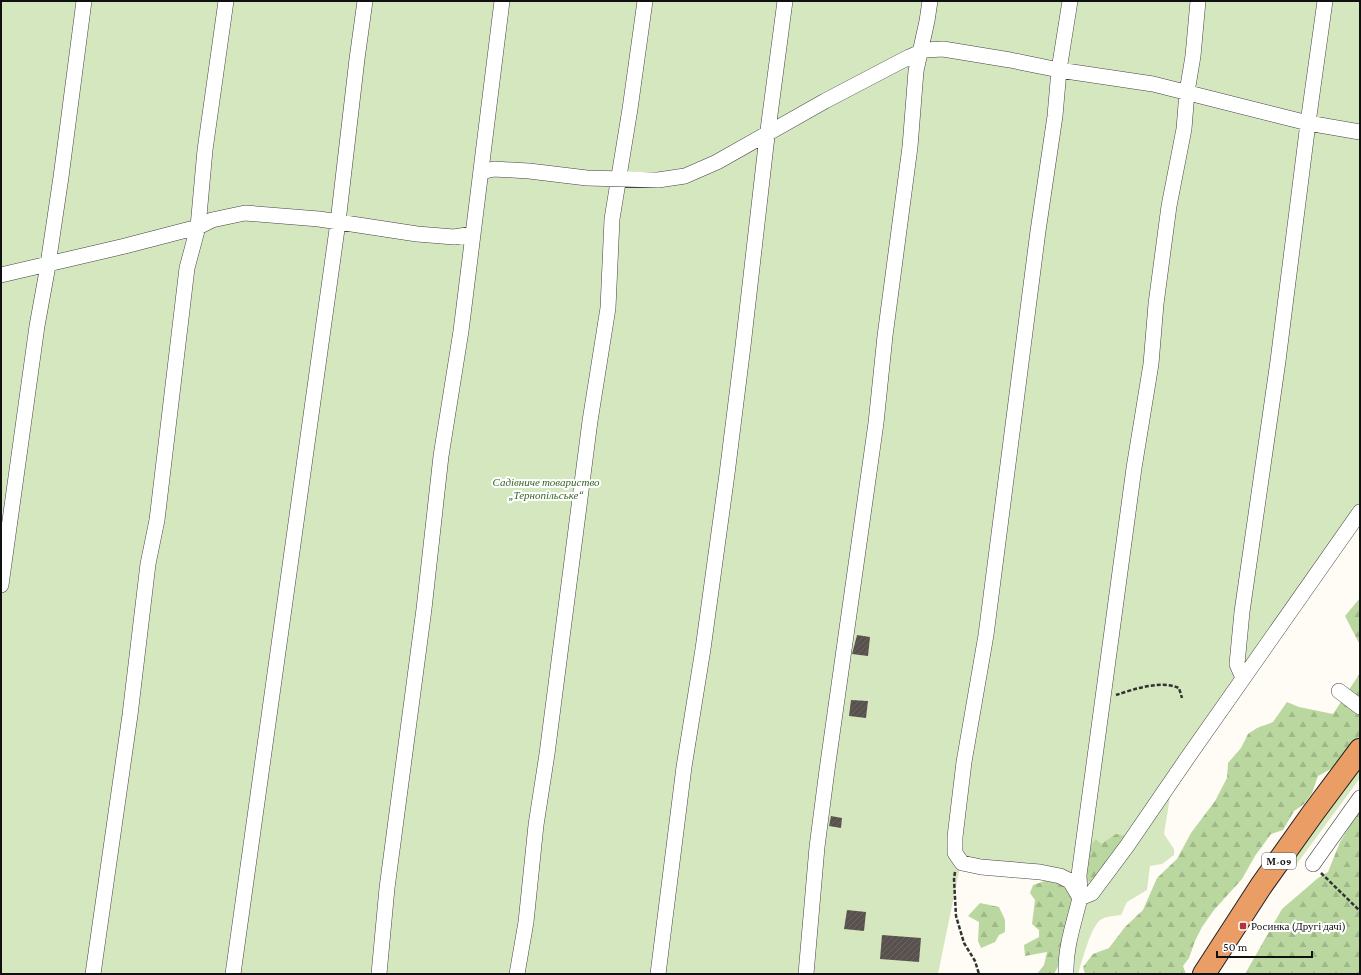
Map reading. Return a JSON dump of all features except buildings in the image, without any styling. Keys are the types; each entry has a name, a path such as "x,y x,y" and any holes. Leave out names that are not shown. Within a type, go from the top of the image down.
{"highway":[{"name":"М-09","path":"1204,974 1257,892 1360,750"}],"street":[{"path":"1,585 37,326 48,263 84,1"},
{"path":"93,974 130,715 148,564 156,520 187,268 198,227 205,150 226,1"},
{"path":"233,974 338,222 365,1"},
{"path":"379,974 387,888 424,609 441,456 461,331 482,172 502,1"},
{"path":"517,974 526,922 536,825 547,754 589,429 608,308 612,219 645,1"},
{"path":"658,974 684,767 703,649 730,451 785,1"},
{"path":"806,974 817,847 876,423 885,336 910,147 916,71 930,1"},
{"path":"1070,1 1059,70 1055,116 1038,231 986,635 964,762 955,853 962,862 982,867 1040,872 1060,876 1070,881 1080,898"},
{"path":"1066,974 1070,938 1080,898 1079,875 1099,735 1102,700 1134,468 1151,364 1156,304 1169,206 1184,129 1198,1"},
{"path":"1243,678 1236,664 1242,612 1278,361 1325,1"},
{"path":"482,172 501,169 586,178 658,180 685,176 718,162 825,101 925,50 943,48 1059,70 1154,84 1308,123 1360,132"},
{"path":"1,275 125,246 198,227 212,220 245,213 338,222 417,234 454,237 473,234"},
{"path":"1080,898 1092,893 1127,846 1360,512"},
{"path":"1339,691 1360,707"},
{"path":"1313,864 1360,798"}],"path":[{"path":"1102,700 1126,692 1161,684 1172,684 1179,688 1182,698"},
{"path":"1313,864 1360,911"},
{"path":"954,879 956,916 964,943 975,961 979,974"}],"green space":[{"name":"Садівниче товариство „Тернопільське“","path":"1,1 1360,1 1360,512 1092,893 1070,881 961,862 938,974 1,974"},
{"path":"1360,598 1360,645 1345,616"},
{"path":"1360,673 1360,736 1338,765 1318,776 1312,793 1304,804 1294,811 1283,830 1271,834 1255,856 1242,879 1214,910 1202,927 1189,958 1183,966 1186,974 1085,974 1083,967 1093,954 1109,948 1125,927 1143,910 1157,878 1177,859 1191,833 1215,801 1227,778 1228,763 1241,748 1248,734 1257,728 1273,722 1287,702 1299,707 1333,714"},
{"path":"1360,760 1360,778 1293,869 1287,864"},
{"path":"1165,797 1170,797 1164,834 1174,849 1174,855 1162,864 1150,866 1147,890 1127,902 1121,915 1106,917 1098,922 1084,953 1078,974 1075,974 1068,962 1080,911"},
{"path":"1360,809 1360,974 1245,974 1282,909 1318,878 1328,872 1340,842"},
{"path":"1116,834 1126,836 1092,883 1084,879 1088,848 1096,839 1101,844"},
{"path":"1045,881 1063,884 1071,890 1072,899 1060,963 1054,974 1037,974 1044,965 1047,952 1025,956 1024,945 1039,937 1039,930 1032,924 1035,900 1030,893 1033,885"},
{"path":"980,903 999,907 1005,920 1005,932 999,935 995,942 981,948 978,941 979,922 968,916"}],"place":[{"name":"Росинка (Другі дачі)","path":"1243,926"}]}
